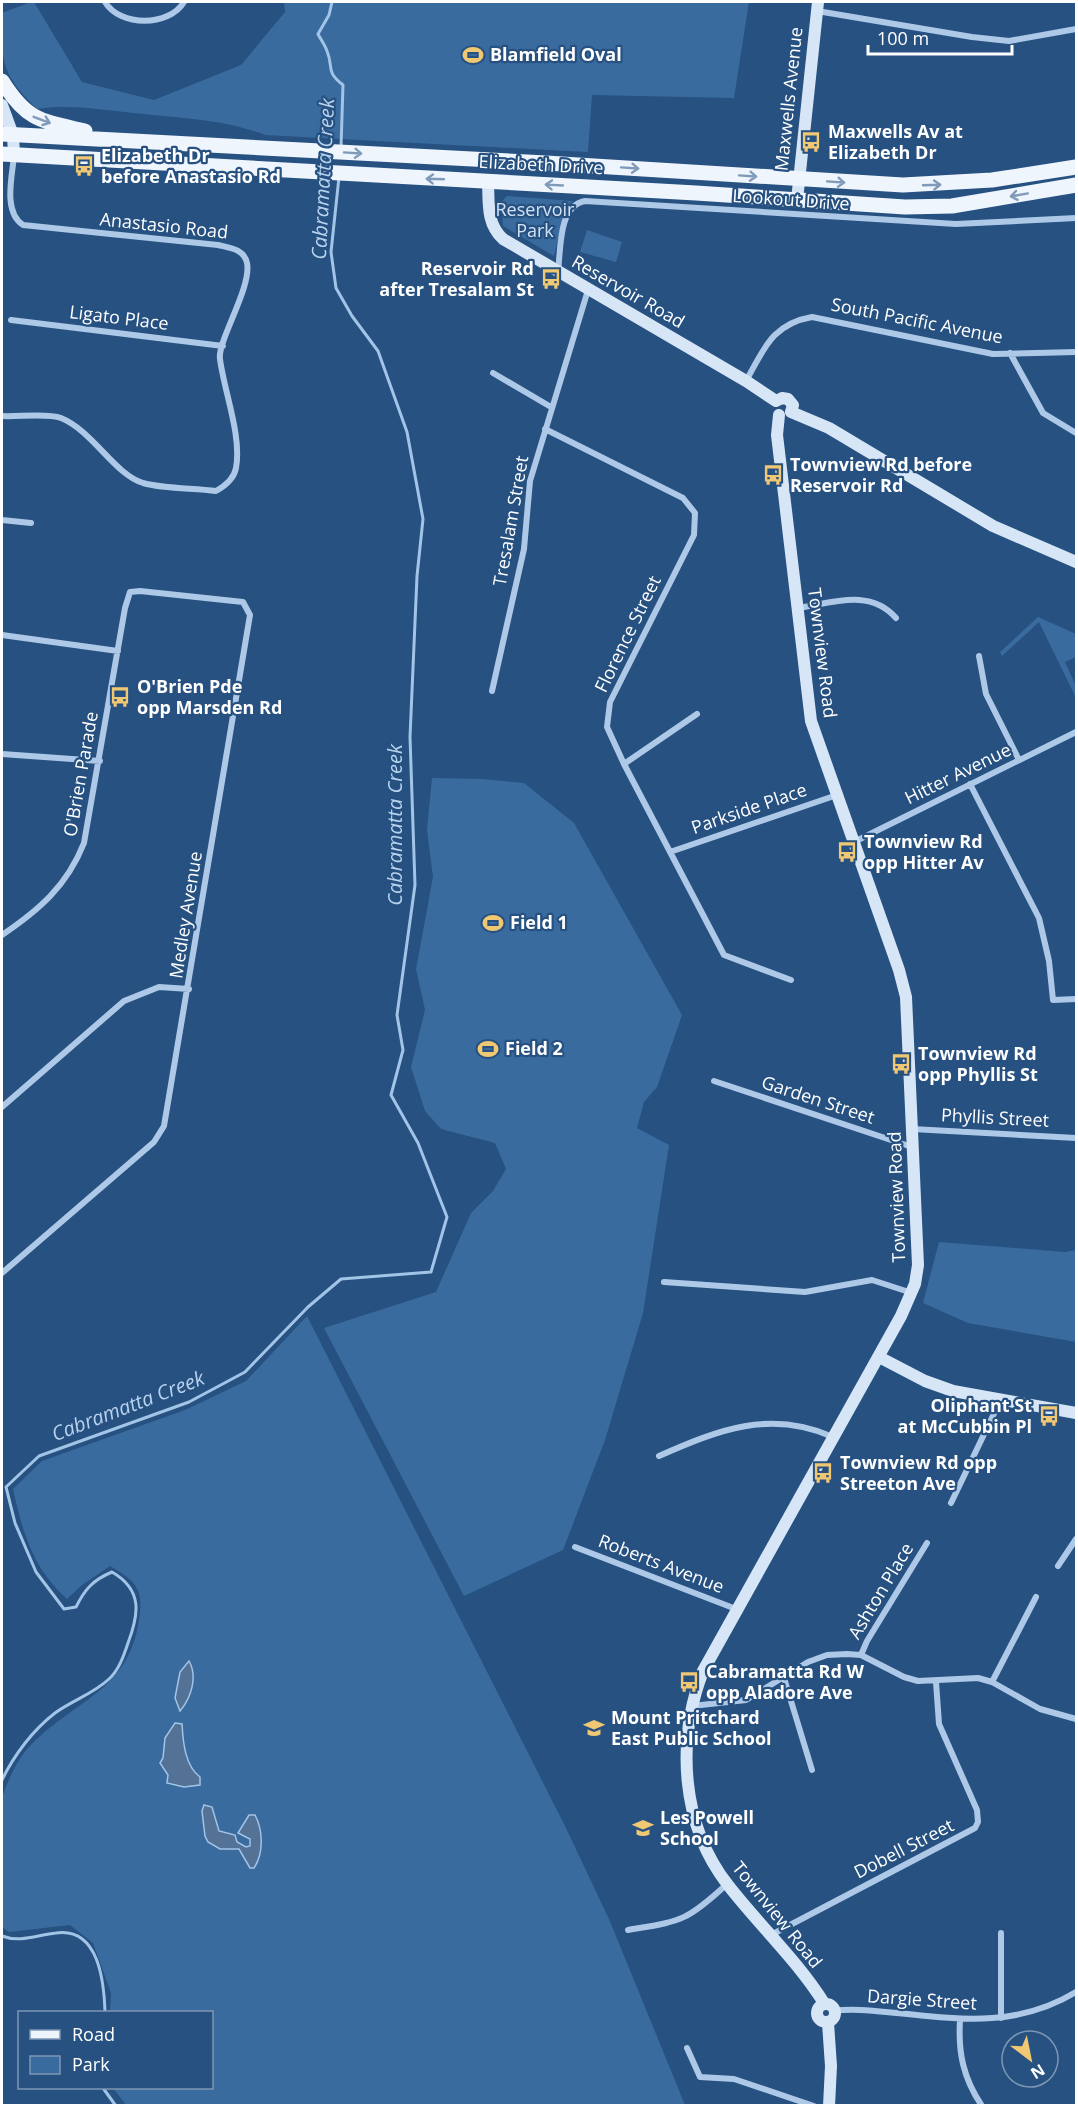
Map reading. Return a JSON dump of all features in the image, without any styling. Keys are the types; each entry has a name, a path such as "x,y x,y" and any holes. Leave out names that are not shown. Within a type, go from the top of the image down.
{"main road":[{"path":"2,81 18,105 36,118 128,141"},
{"name":"Elizabeth Drive","path":"8,134 893,185 950,184 1077,167"},
{"name":"Elizabeth Drive","path":"8,155 488,181 905,207 952,206 1077,185"}],"street":[{"path":"105,2 110,9 123,15 152,21 168,16 184,2"},
{"path":"818,6 972,37 1009,41 1077,29"},
{"name":"Maxwells Avenue","path":"797,200 818,6"},
{"path":"2,105 8,134 8,155"},
{"name":"Anastasio Road","path":"2,416 60,418 108,454 120,470 142,483 216,491 226,485 236,468 235,439 219,356 235,317 248,266 244,256 238,250 218,245 23,225 18,222 11,204 8,155"},
{"name":"Reservoir Road","path":"488,160 489,217 499,235 588,290 747,381 776,401 782,398 788,399 793,405 785,414"},
{"name":"Lookout Drive","path":"558,272 567,214 575,205 585,201 945,223 1077,218"},
{"name":"Tresalam Street","path":"492,691 524,549 530,481 588,290"},
{"name":"South Pacific Avenue","path":"747,381 764,349 777,331 788,324 812,317 993,354 1077,352"},
{"name":"Ligato Place","path":"11,320 223,346"},
{"path":"1010,353 1043,413 1077,433"},
{"path":"493,373 551,406"},
{"path":"785,414 829,428 993,526 1077,562"},
{"name":"Townview Road","path":"785,414 777,435 809,712 904,984 908,1011 919,1245 917,1276 912,1293 879,1357 703,1671 692,1706 686,1742 690,1799 700,1836 727,1884 828,2007"},
{"name":"Florence Street","path":"545,429 683,498 695,513 694,535 610,702 607,727 724,955 791,980"},
{"path":"2,520 31,522"},
{"name":"O'Brien Parade","path":"2,936 46,902 61,886 76,864 88,832 126,598 135,590"},
{"name":"Medley Avenue","path":"2,1273 154,1142 164,1126 168,1108 250,615 247,606 237,599 135,590"},
{"path":"798,608 865,599 879,603 896,618"},
{"path":"2,635 118,651"},
{"path":"979,656 986,694 1019,760"},
{"path":"624,764 697,714"},
{"name":"Hitter Avenue","path":"853,842 1077,732"},
{"path":"2,754 100,761"},
{"path":"970,784 1039,918 1049,961 1053,1000 1077,999"},
{"name":"Parkside Place","path":"670,852 837,795"},
{"path":"2,1107 124,1001 159,987 189,989"},
{"name":"Garden Street","path":"714,1081 913,1147"},
{"name":"Phyllis Street","path":"912,1129 1077,1138"},
{"path":"664,1282 805,1292 873,1280 912,1293"},
{"path":"879,1357 938,1386 1077,1413"},
{"path":"951,1503 1001,1399"},
{"path":"659,1456 691,1442 744,1424 774,1423 801,1426 833,1437"},
{"path":"1058,1566 1077,1539"},
{"name":"Ashton Place","path":"861,1655 867,1641 927,1543"},
{"name":"Roberts Avenue","path":"575,1547 736,1609"},
{"path":"992,1682 1036,1598"},
{"path":"692,1706 746,1700 797,1668 818,1658 835,1654 861,1655 904,1677 936,1682 978,1678 992,1682 1040,1709 1077,1719"},
{"path":"784,1678 812,1770"},
{"name":"Dobell Street","path":"771,1935 975,1828 978,1822 977,1810 939,1724 936,1682"},
{"path":"628,1930 689,1917 727,1884"},
{"path":"1001,1933 1001,2018"},
{"name":"Dargie Street","path":"828,2007 960,2020 1001,2018 1043,2009 1077,1992"},
{"path":"828,2007 834,2018 828,2023 831,2066 829,2106"},
{"path":"960,2020 960,2057 972,2091 982,2106"},
{"path":"687,2048 700,2077 747,2082 814,2106"}],"green space":[{"path":"34,2 82,82 154,100 241,65 285,12 284,2 749,2 734,98 592,95 588,152 265,135 217,122 183,118 85,108 37,109 10,76 3,55 2,43 2,13"},
{"name":"Reservoir Park","path":"507,196 573,201 565,209 554,256 503,226 501,202"},
{"path":"587,230 622,242 616,262 580,252"},
{"path":"1038,617 1076,634 1076,657 1065,662 1076,686 1076,698 1039,622 1002,656 1000,652"},
{"path":"432,778 524,783 574,823 682,1015 657,1087 644,1102 637,1128 669,1145 643,1313 605,1440 563,1550 464,1596 324,1328 436,1292 471,1213 493,1191 506,1169 495,1143 441,1129 425,1111 411,1067 425,1010 416,969 433,877 427,830"},
{"path":"939,1242 1065,1252 1076,1250 1076,1342 968,1323 923,1303"},
{"path":"307,1316 565,1826 609,1919 685,2105 126,2105 114,2089 213,2089 213,2011 110,2011 111,1993 93,1943 70,1925 9,1932 2,1927 2,1798 9,1781 17,1763 41,1735 94,1696 122,1666 133,1645 140,1609 139,1593 136,1587 126,1576 110,1566 82,1585 67,1599 46,1575 31,1549 13,1489 42,1461 185,1410 246,1381"}],"shaded area":[{"path":"189,1661 193,1674 192,1687 180,1711 175,1698 180,1672"},
{"path":"175,1723 182,1724 188,1760 200,1777 200,1785 184,1787 167,1783 168,1775 160,1763 163,1758 165,1738"},
{"path":"204,1805 212,1807 219,1831 235,1835 237,1842 246,1847 250,1846 250,1839 238,1833 249,1815 255,1815 260,1828 261,1849 254,1868 250,1868 239,1849 220,1849 208,1842 205,1836 202,1811"}],"waterway":[{"name":"Cabramatta Creek","path":"332,2 329,15 318,34 327,51 332,73 343,85 341,147"},
{"name":"Cabramatta Creek","path":"2,1780 12,1761 39,1727 62,1708 96,1689 113,1675 125,1652 136,1613 134,1595 122,1579 112,1572 90,1586 76,1607 64,1609 36,1572 15,1523 6,1487 39,1456 189,1402 245,1372 308,1307 341,1279 431,1272 447,1217 418,1143 391,1095 403,1050 397,1015 415,885 410,737 417,576 423,519 407,432 378,351 352,316 336,288 331,252 339,177"},
{"name":"Cabramatta Creek","path":"2,1936 22,1939 70,1933 82,1939 90,1947 96,1959 103,1986 105,2011"},
{"name":"Cabramatta Creek","path":"104,2089 116,2106"}],"place":[{"name":"Blamfield Oval","path":"473,55"},
{"name":"Maxwells Av at Elizabeth Dr","path":"811,142"},
{"name":"Elizabeth Dr before Anastasio Rd","path":"84,166"},
{"name":"Reservoir Rd after Tresalam St","path":"551,279"},
{"name":"Townview Rd before Reservoir Rd","path":"773,475"},
{"name":"O'Brien Pde opp Marsden Rd","path":"120,697"},
{"name":"Townview Rd opp Hitter Av","path":"847,852"},
{"name":"Field 1","path":"493,923"},
{"name":"Field 2","path":"488,1049"},
{"name":"Townview Rd opp Phyllis St","path":"901,1064"},
{"name":"Oliphant St at McCubbin Pl","path":"1049,1416"},
{"name":"Townview Rd opp Streeton Ave","path":"823,1473"},
{"name":"Cabramatta Rd W opp Aladore Ave","path":"689,1682"},
{"name":"Mount Pritchard East Public School","path":"594,1728"},
{"name":"Les Powell School","path":"643,1828"}]}
